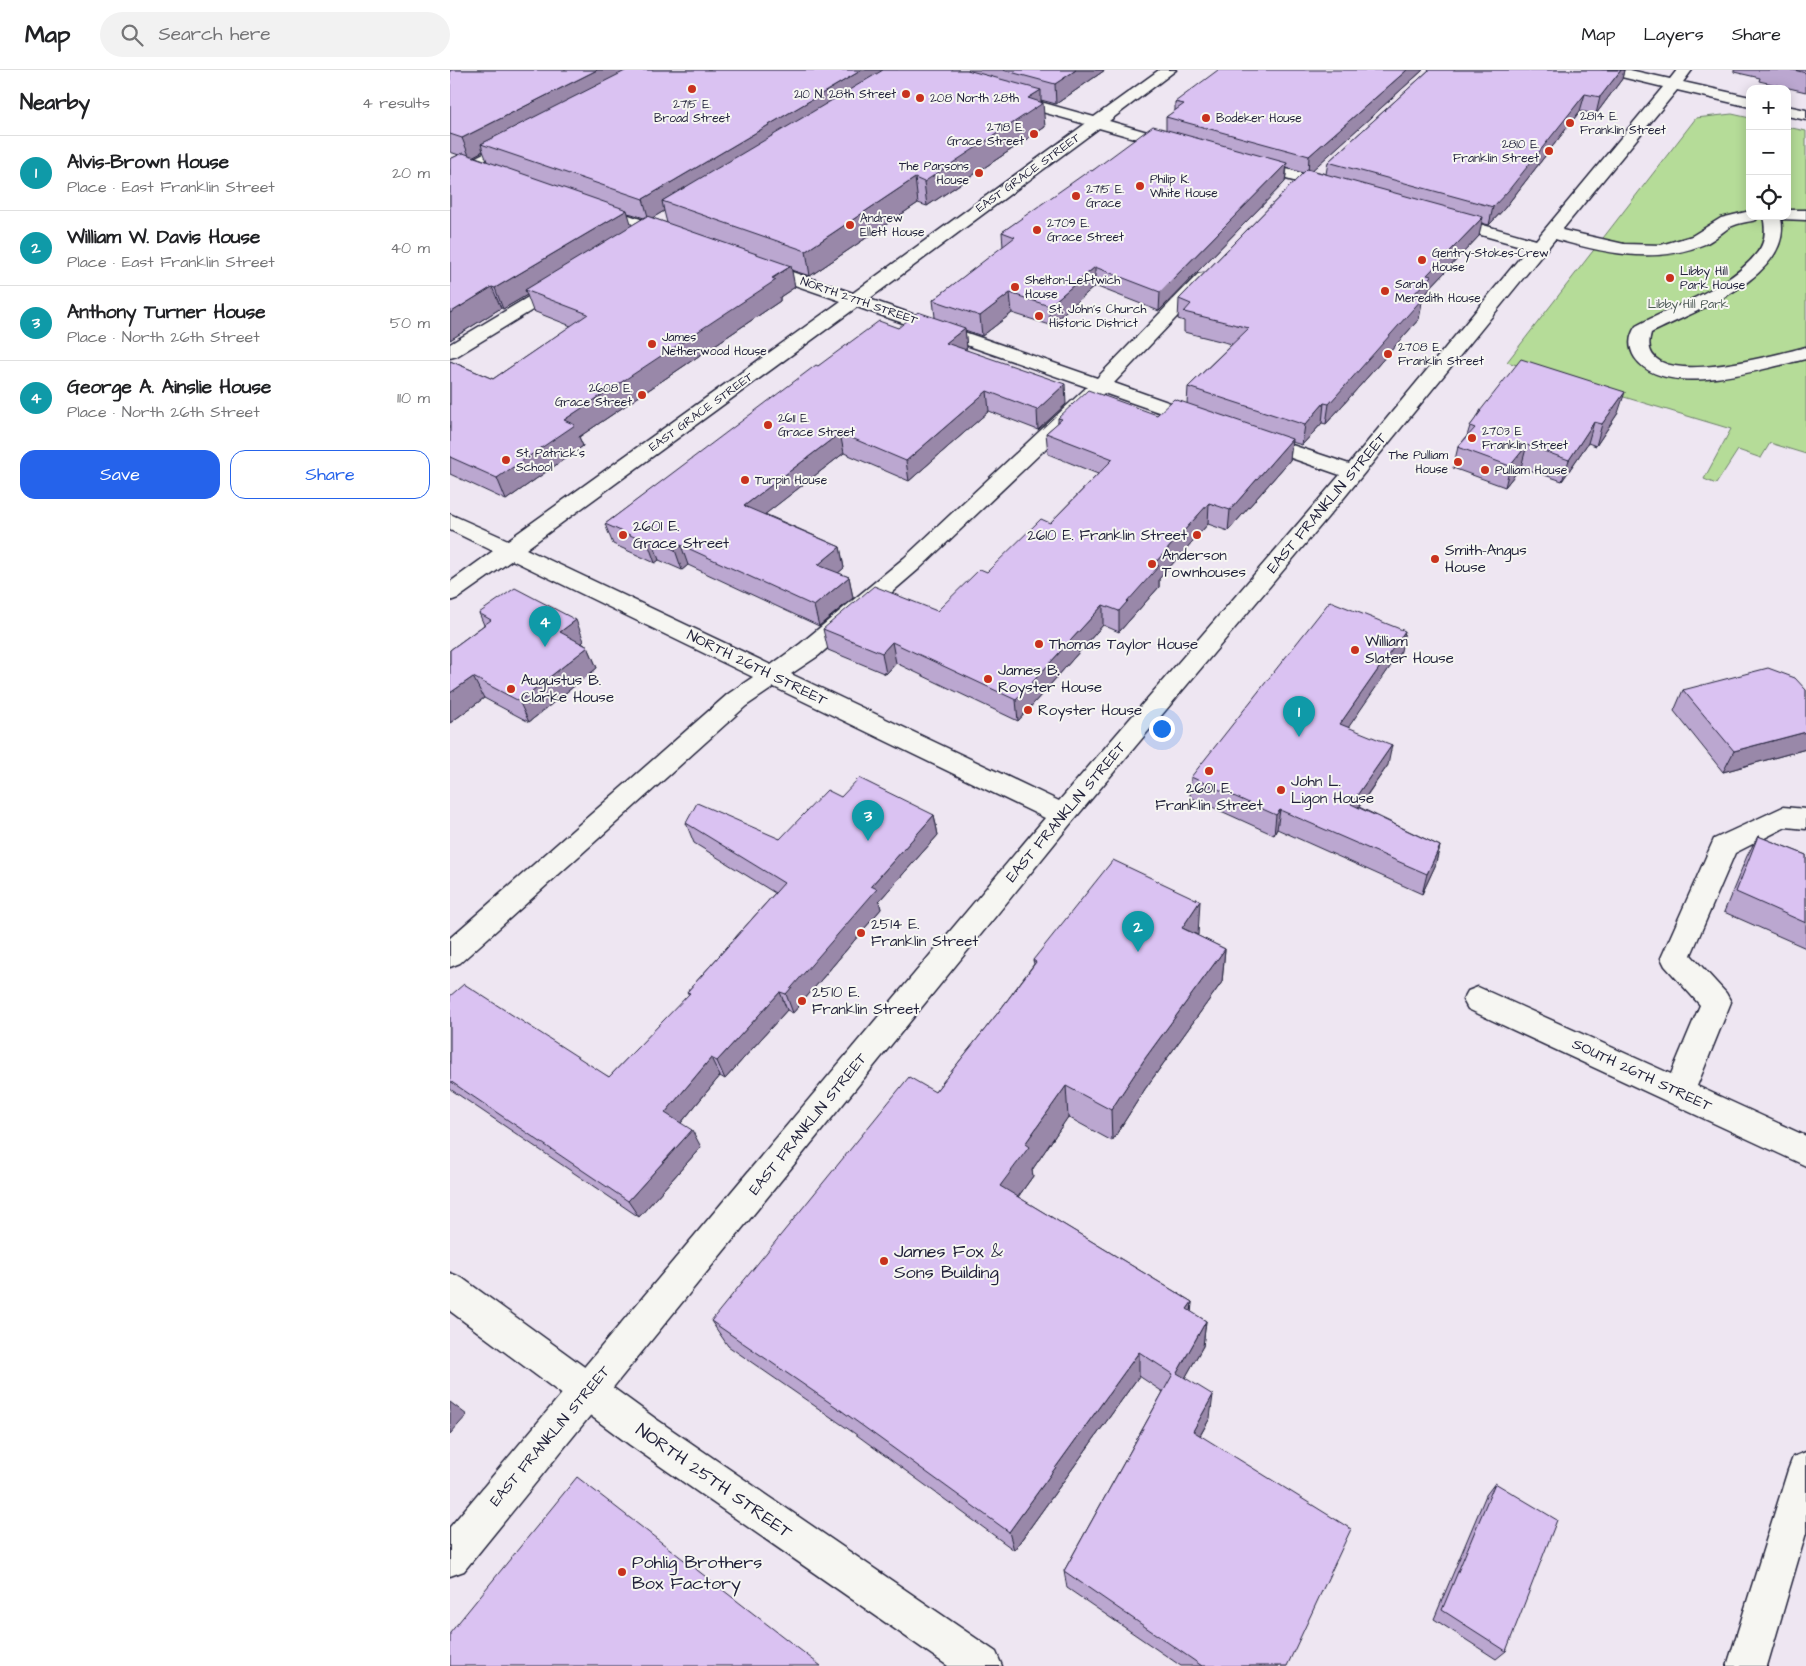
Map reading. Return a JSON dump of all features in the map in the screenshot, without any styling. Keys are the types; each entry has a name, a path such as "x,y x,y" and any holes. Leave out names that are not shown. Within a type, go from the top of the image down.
{"street":[{"name":"EAST GRACE STREET","path":"450,593 856,300 1169,70"},
{"path":"1610,70 1679,77 1746,101"},
{"name":"EAST FRANKLIN STREET","path":"450,1557 1063,814 1353,472 1679,77"},
{"path":"989,93 1187,148"},
{"path":"1791,112 1806,115"},
{"path":"450,176 534,133"},
{"path":"450,158 498,174"},
{"path":"1235,160 1312,177 1349,192"},
{"path":"1286,192 1312,177"},
{"path":"579,203 644,233 688,241"},
{"path":"644,233 670,215"},
{"path":"1432,215 1545,239 1634,251 1676,248 1698,240 1728,222 1746,217"},
{"path":"1791,215 1806,215"},
{"path":"1772,220 1773,241 1763,257 1746,274 1643,330 1638,341 1640,349 1642,356 1655,367 1677,373 1700,374 1730,370 1806,353"},
{"name":"NORTH 27TH STREET","path":"743,260 1213,424"},
{"path":"450,955 737,700 809,650 912,563 1100,386 1218,264"},
{"path":"450,352 572,278"},
{"path":"1242,434 1353,472"},
{"name":"NORTH 26TH STREET","path":"450,521 1063,814"},
{"path":"1680,1091 1716,1002 1675,958 1724,846 1782,817 1806,819"},
{"name":"SOUTH 26TH STREET","path":"1478,1000 1680,1091 1806,1151"},
{"name":"NORTH 25TH STREET","path":"450,1290 587,1391 982,1666"},
{"path":"1747,1666 1806,1470"}],"green space":[{"name":"Libby Hill Park","path":"1732,114 1746,117 1746,220 1791,220 1791,128 1806,131 1806,454 1770,443 1761,458 1738,450 1716,484 1704,479 1731,429 1507,362 1696,118"}],"building":[{"path":"450,70 597,70 462,138 450,134"},
{"path":"627,70 862,70 643,199 481,144"},
{"path":"883,70 967,70 1041,90 1028,98 1043,103 924,182 915,178 806,251 662,201"},
{"path":"1003,70 1076,70 1055,84"},
{"path":"1218,70 1407,70 1309,156 1166,117 1184,104 1175,102"},
{"path":"1429,70 1621,70 1600,97 1585,94 1508,191 1493,207 1328,162"},
{"path":"1794,70 1806,70 1806,73"},
{"path":"1153,126 1287,163 1160,292 1095,267 1049,306 1010,293 980,316 933,300 1015,237 1002,232 1090,170 1092,171"},
{"path":"463,153 627,210 450,313 450,159"},
{"path":"1307,169 1483,217 1427,275 1431,276 1412,296 1422,299 1329,404 1324,403 1305,425 1188,387 1249,328 1184,312 1191,304 1179,299"},
{"path":"647,216 791,266 772,278 776,280 564,420 575,425 497,478 450,457 450,361 493,379 588,314 525,290"},
{"path":"918,312 965,328 946,343 1065,384 1037,410 987,391 906,461 840,433 744,506 840,547 818,565 849,577 814,606 681,545 675,550 652,540 648,543 605,524 816,365 818,366 879,321 898,328"},
{"path":"1521,359 1625,392 1602,424 1594,422 1569,460 1527,445 1510,466 1458,447 1475,428 1470,426 1480,411"},
{"path":"1088,390 1157,415 1174,399 1292,439 1230,510 1209,503 1154,564 1159,566 1119,611 1103,605 1016,700 892,642 882,653 823,629 874,586 937,611 980,569 987,572 1041,519 1050,523 1113,459 1046,433 1062,419 1058,418"},
{"path":"515,588 576,620 560,632 588,647 519,701 473,677 450,693 450,650 491,620 479,613"},
{"path":"1330,601 1405,631 1340,724 1392,745 1351,804 1440,846 1427,874 1280,810 1276,815 1191,777"},
{"path":"1768,668 1795,678 1806,690 1806,732 1734,751 1683,690"},
{"path":"859,778 934,815 871,886 877,889 786,994 780,992 717,1061 711,1058 665,1113 692,1130 628,1201 450,1081 450,996 464,984 609,1077 690,993 687,992 784,883 686,823 697,803 780,839 827,790 841,797"},
{"path":"1758,836 1806,855 1806,923 1736,892"},
{"path":"1113,860 1200,901 1182,928 1225,949 1146,1057 1111,1110 1066,1086 1025,1144 1029,1147 1000,1186 1192,1302 1187,1309 1206,1321 1177,1373 1213,1395 1193,1431 1351,1529 1287,1666 1202,1666 1064,1571 1173,1374 1139,1352 1009,1532 842,1411 711,1321 909,1077 935,1092 1036,962 1033,960"},
{"name":"Pohlig Brothers Box Factory","path":"577,1477 821,1666 450,1666 450,1633"},
{"path":"1495,1483 1557,1520 1506,1651 1442,1610"}],"place":[{"name":"2715 E. Broad Street","path":"692,89"},
{"name":"210 N. 28th Street","path":"906,94"},
{"name":"208 North 28th","path":"920,98"},
{"name":"Bodeker House","path":"1206,118"},
{"name":"2814 E. Franklin Street","path":"1570,123"},
{"name":"2718 E. Grace Street","path":"1034,134"},
{"name":"2810 E. Franklin Street","path":"1549,151"},
{"name":"The Parsons House","path":"979,173"},
{"name":"Philip K. White House","path":"1140,186"},
{"name":"2715 E. Grace","path":"1076,196"},
{"name":"Andrew Ellett House","path":"850,225"},
{"name":"2709 E. Grace Street","path":"1037,230"},
{"name":"Gentry-Stokes-Crew House","path":"1422,260"},
{"name":"Libby Hill Park House","path":"1670,278"},
{"name":"Shelton-Leftwich House","path":"1015,287"},
{"name":"Sarah Meredith House","path":"1385,291"},
{"name":"St. John's Church Historic District","path":"1039,316"},
{"name":"James Netherwood House","path":"652,344"},
{"name":"2708 E. Franklin Street","path":"1388,354"},
{"name":"2608 E. Grace Street","path":"642,395"},
{"name":"2611 E. Grace Street","path":"768,425"},
{"name":"2703 E Franklin Street","path":"1472,438"},
{"name":"St. Patrick's School","path":"506,460"},
{"name":"The Pulliam House","path":"1458,462"},
{"name":"Pulliam House","path":"1485,470"},
{"name":"Turpin House","path":"745,480"},
{"name":"2601 E. Grace Street","path":"623,535"},
{"name":"2610 E. Franklin Street","path":"1197,535"},
{"name":"Smith-Angus House","path":"1435,559"},
{"name":"Anderson Townhouses","path":"1152,564"},
{"name":"Thomas Taylor House","path":"1039,644"},
{"name":"George A. Ainslie House","path":"545,647"},
{"name":"William Slater House","path":"1355,650"},
{"name":"James B. Royster House","path":"988,679"},
{"name":"Augustus B. Clarke House","path":"511,689"},
{"name":"Royster House","path":"1028,710"},
{"name":"Alvis-Brown House","path":"1299,737"},
{"name":"2601 E. Franklin Street","path":"1209,771"},
{"name":"John L. Ligon House","path":"1281,790"},
{"name":"Anthony Turner House","path":"868,841"},
{"name":"2514 E. Franklin Street","path":"861,933"},
{"name":"William W. Davis House","path":"1138,952"},
{"name":"2510 E. Franklin Street","path":"802,1001"},
{"name":"James Fox & Sons Building","path":"884,1261"},
{"name":"Pohlig Brothers Box Factory","path":"622,1572"}]}
